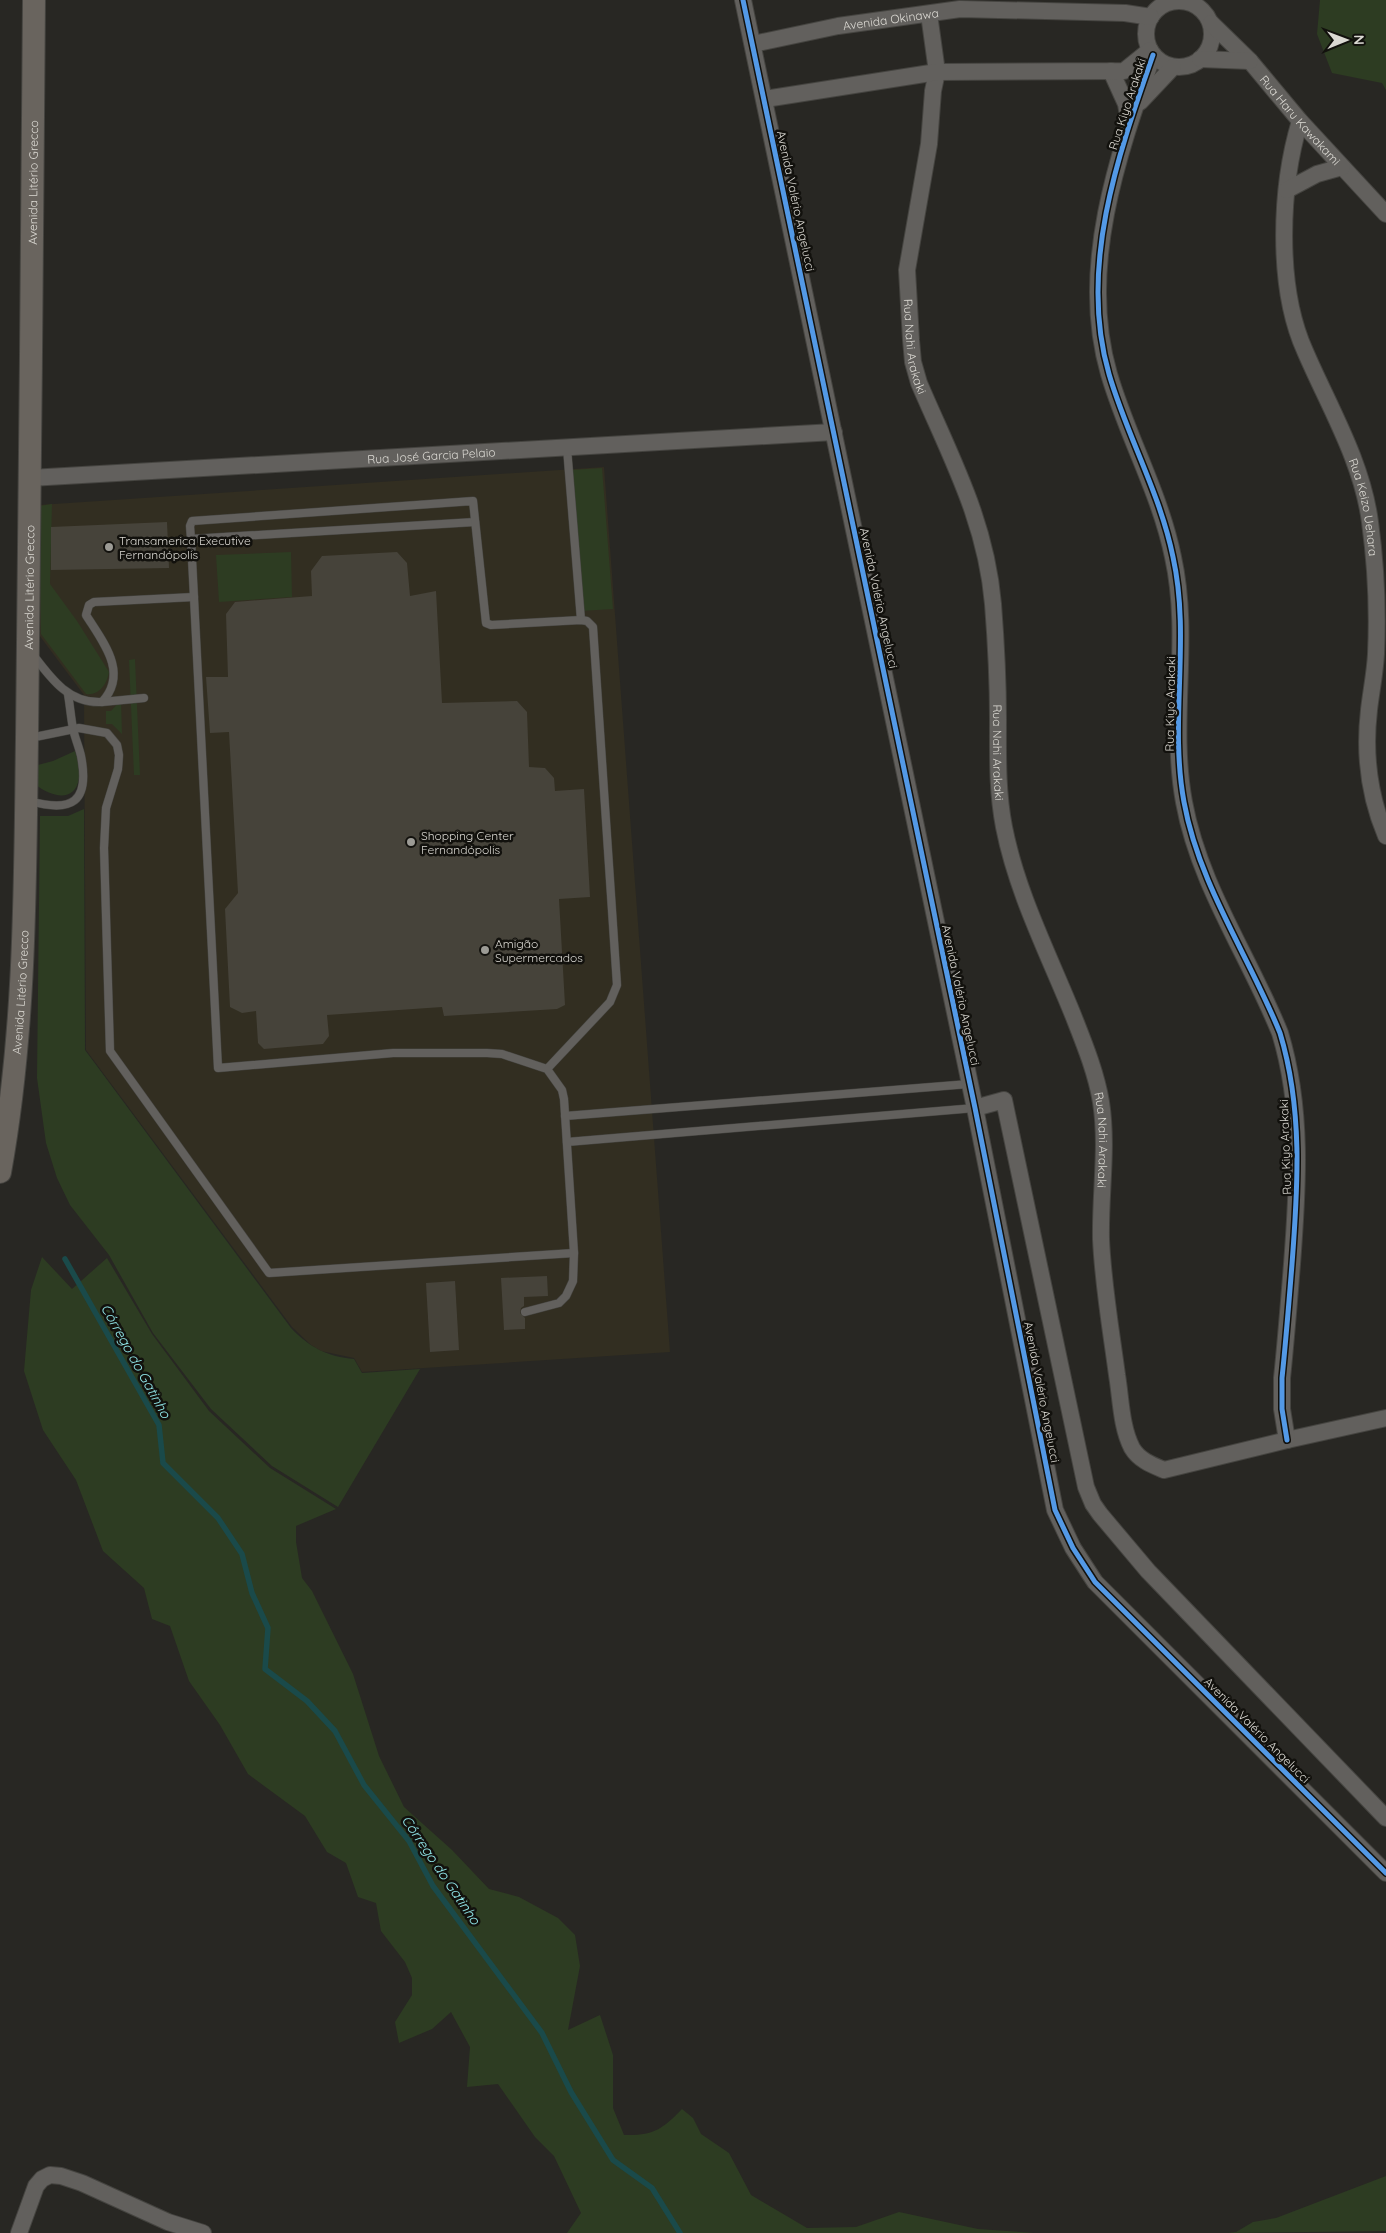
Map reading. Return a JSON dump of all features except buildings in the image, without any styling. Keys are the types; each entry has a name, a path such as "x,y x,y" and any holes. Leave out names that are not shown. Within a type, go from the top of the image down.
{"main road":[{"name":"Avenida Litério Grecco","path":"1,1160 14,1075 23,979 28,800 34,0"}],"street":[{"name":"Avenida Valério Angelucci","path":"744,0 975,1108 1055,1510 1073,1548 1095,1582 1386,1873"},
{"path":"1178,2 1198,7 1211,23 1212,36 1208,49 1200,59 1187,66 1173,67 1160,61 1152,53 1146,33 1151,17 1158,9 1167,4 1178,2"},
{"name":"Avenida Okinawa","path":"753,44 838,26 960,9 1125,13 1151,17"},
{"name":"Rua Nahi Arakaki","path":"929,14 937,72 933,91 929,144 907,270 913,362 919,383 973,507 984,546 993,604 998,690 999,788 1004,826 1011,857 1036,929 1084,1043 1101,1100 1105,1134 1101,1236 1103,1277 1124,1422 1133,1449 1146,1463 1164,1470 1287,1440"},
{"name":"Rua Haru Kawakami","path":"1211,23 1250,61 1300,121 1386,214"},
{"path":"765,99 937,72 1124,71 1152,53"},
{"name":"Rua Kiyo Arakaki","path":"1152,53 1132,114 1110,197 1097,290 1100,325 1111,382 1160,507 1173,557 1178,592 1181,652 1177,748 1184,803 1194,847 1286,1049 1297,1127 1298,1189 1282,1383 1282,1409 1287,1440"},
{"path":"1200,59 1250,61"},
{"path":"1132,114 1173,67"},
{"name":"Rua Kiyo Arakaki","path":"1111,72 1132,114"},
{"name":"Rua Keizo Uehara","path":"1300,121 1286,190 1285,242 1292,313 1304,350 1360,473 1367,502 1376,576 1376,653 1368,719 1367,759 1372,794 1386,836"},
{"path":"1286,190 1318,174 1342,166"},
{"name":"Rua José Garcia Pelaio","path":"30,478 834,432"},
{"name":"Avenida Valério Angelucci","path":"975,1108 1004,1100 1086,1487 1093,1504 1148,1571 1386,1818"},
{"path":"1287,1440 1386,1418"},
{"path":"19,2233 36,2186 42,2179 50,2175 61,2176 82,2183 168,2222 203,2233"}],"lane":[{"path":"567,448 580,620"},
{"path":"525,1312 559,1303 566,1296 573,1281 574,1253 562,1090 547,1069 502,1054 481,1053 394,1053 218,1068 190,539 190,526 194,521 472,501 474,502 486,623 491,625 580,620 587,621 593,627 617,985 610,1002 547,1069"},
{"path":"190,539 475,522"},
{"path":"102,702 112,687 115,667 108,651 86,615 88,605 94,602 194,597"},
{"path":"29,651 68,694 90,703 144,698"},
{"path":"28,800 66,806 76,800 82,790 81,755 73,729 68,694"},
{"path":"27,738 48,736 73,729 97,730 106,733 117,745 119,754 118,768 106,808 104,848 110,1050 269,1273 574,1253"},
{"path":"565,1116 970,1084"},
{"path":"567,1142 975,1108"}],"shaded area":[{"path":"604,467 670,1352 362,1372 354,1358 321,1351 311,1345 292,1327 86,1050 84,695 39,635 39,505"}],"green space":[{"path":"1320,0 1386,0 1386,90 1382,83 1332,73 1317,34"},
{"path":"602,468 613,609 581,611 570,470"},
{"path":"52,504 50,584 77,621 109,672 102,688 91,694 86,694 41,634 39,506"},
{"path":"291,552 292,597 219,602 216,555"},
{"path":"135,659 140,775 134,775 129,660"},
{"path":"121,700 122,734 112,724 106,724 106,711 111,711"},
{"path":"75,751 80,775 73,792 67,795 55,794 36,785 34,766 53,761"},
{"path":"84,809 85,1050 298,1335 312,1346 327,1353 354,1359 362,1373 420,1369 338,1507 272,1466 211,1409 153,1333 109,1255 70,1205 57,1178 46,1143 37,1078 40,816 68,816"},
{"path":"42,1257 72,1289 107,1258 152,1334 209,1411 270,1468 336,1509 296,1526 296,1542 302,1578 312,1591 353,1674 379,1756 404,1807 452,1850 489,1889 519,1897 558,1918 575,1935 580,1966 568,2030 600,2015 613,2055 613,2108 624,2135 649,2133 656,2130 682,2109 693,2118 701,2134 729,2153 751,2195 807,2228 856,2227 899,2212 978,2229 1034,2233 567,2233 581,2213 554,2156 535,2137 498,2084 467,2087 470,2047 451,2012 432,2029 399,2043 395,2022 412,1995 412,1978 405,1962 381,1931 376,1903 358,1897 346,1863 327,1852 305,1816 248,1774 220,1725 189,1681 170,1626 152,1619 144,1588 103,1551 76,1480 43,1430 24,1371 31,1290"},
{"path":"1386,2176 1386,2231 1228,2233 1236,2232 1253,2222 1276,2218"}],"waterway":[{"name":"Córrego do Gatinho","path":"65,1259 159,1425 163,1463 218,1518 242,1554 252,1593 268,1628 265,1669 307,1701 335,1731 364,1785 409,1841 433,1886 542,2033 571,2092 613,2160 652,2188 680,2233"}],"cycle path":[{"path":"743,0 975,1108 1055,1510 1073,1548 1095,1582 1386,1873"},
{"path":"1153,55 1127,132 1106,212 1100,253 1098,294 1101,334 1116,397 1152,487 1173,557 1178,587 1180,618 1178,741 1180,772 1191,833 1213,891 1268,1004 1280,1033 1292,1090 1297,1148 1297,1177 1290,1292 1282,1378 1282,1409 1287,1440"}],"place":[{"name":"Transamerica Executive Fernandópolis","path":"109,547"},
{"name":"Shopping Center Fernandópolis","path":"411,842"},
{"name":"Amigão Supermercados","path":"485,950"}]}
